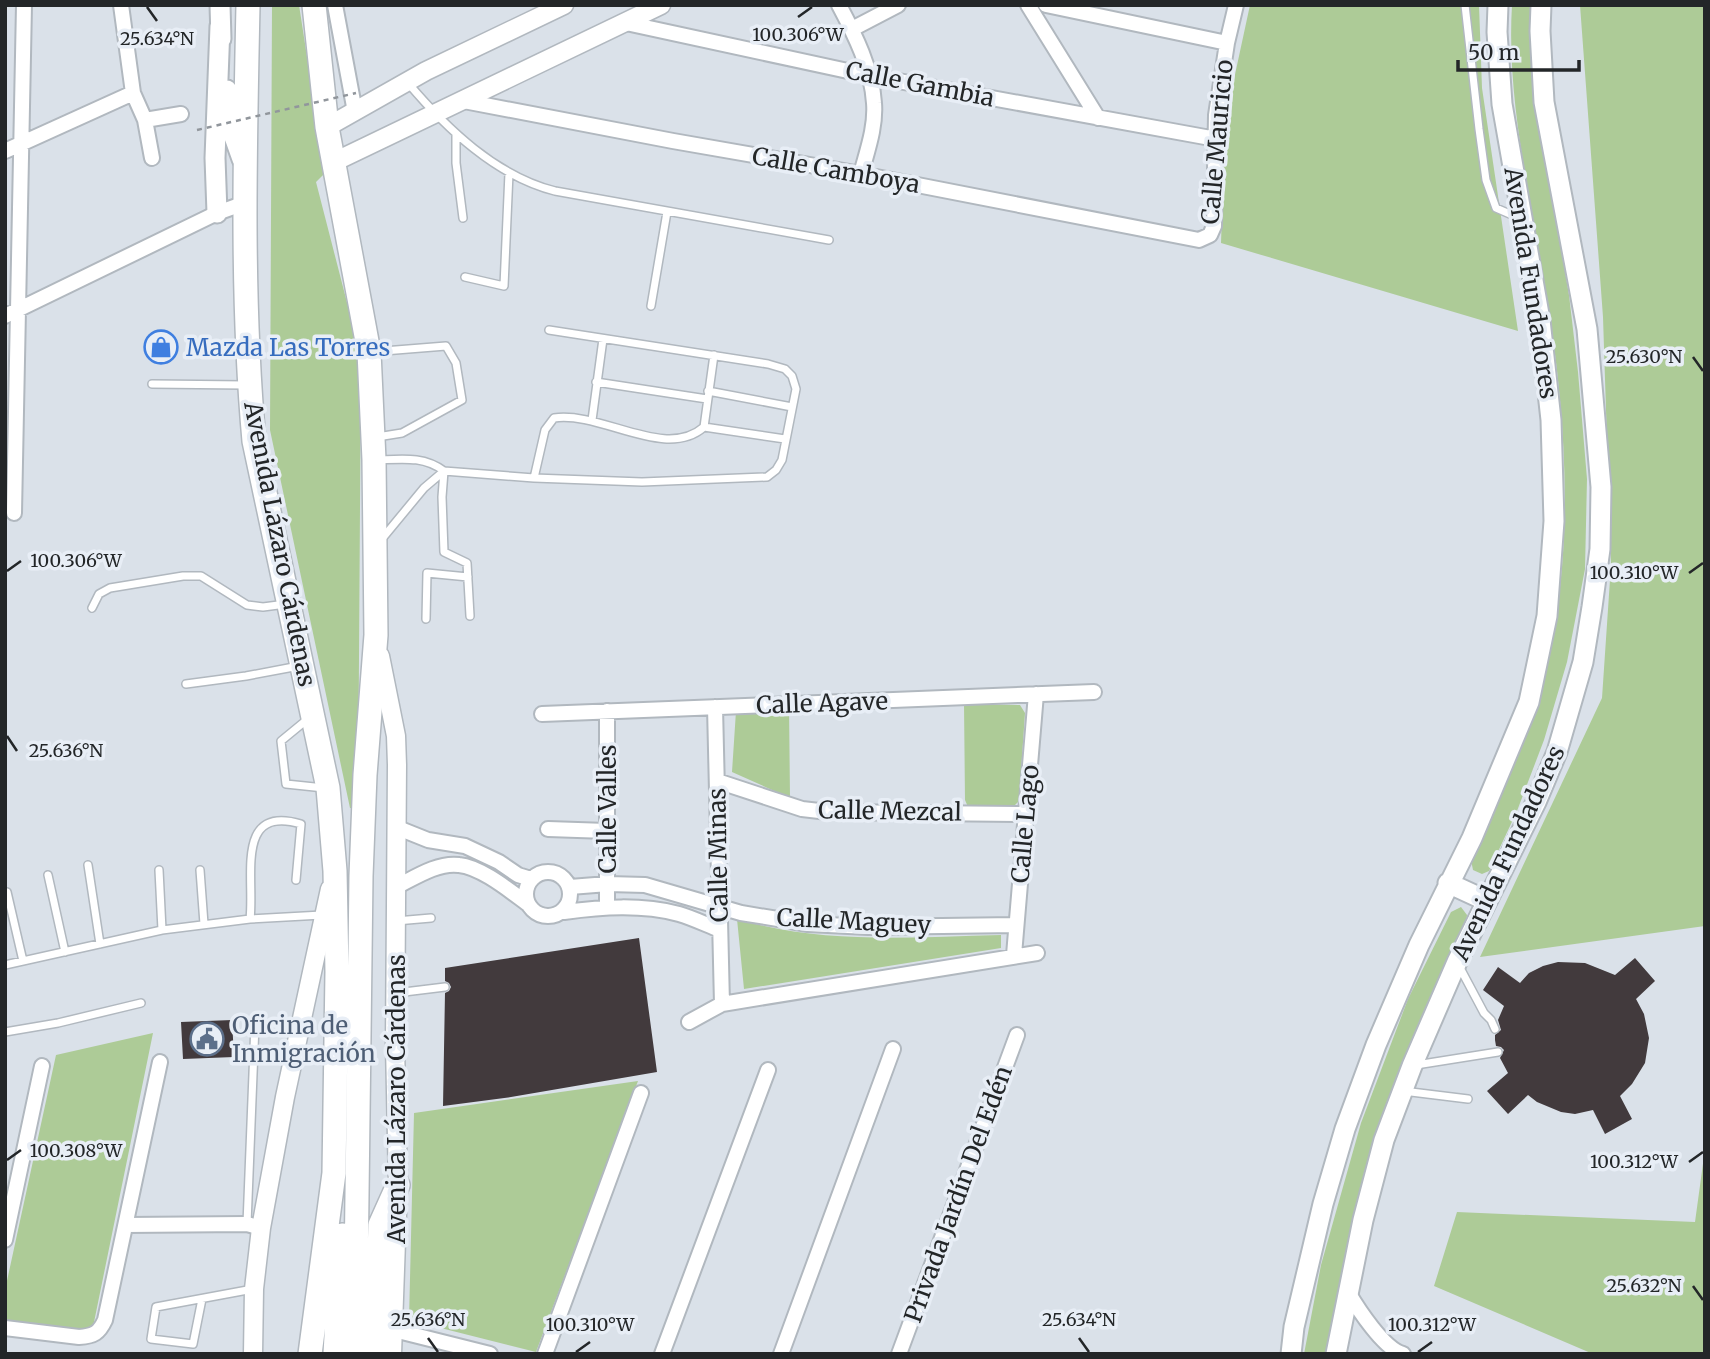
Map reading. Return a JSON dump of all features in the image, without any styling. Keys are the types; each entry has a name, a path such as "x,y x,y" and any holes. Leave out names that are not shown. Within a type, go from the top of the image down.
{"highway":[{"name":"Avenida Lázaro Cárdenas","path":"248,5 244,167 249,385 254,441 328,788 335,871 337,986 334,1173 310,1354"},
{"name":"Avenida Lázaro Cárdenas","path":"323,8 327,127 369,352 373,448 376,635 365,775 361,876 355,1354"},
{"path":"335,1354 344,1208 358,1139"},
{"path":"375,1354 380,1225 387,1204 398,1185"}],"main road":[{"path":"217,214 215,158 220,5"},
{"name":"Avenida Fundadores","path":"1291,1354 1294,1327 1323,1204 1345,1129 1376,1045 1499,777 1529,702 1547,616 1554,521 1552,420 1541,320 1502,104 1498,5"},
{"name":"Avenida Fundadores","path":"1336,1354 1363,1220 1384,1140 1412,1066 1457,962 1536,802 1567,722 1583,662 1600,550 1601,487 1587,329 1544,102 1541,5"},
{"path":"220,26 232,131 244,167"},
{"path":"1448,884 1487,901"}],"street":[{"path":"14,513 10,441 12,271 22,144 24,5"},
{"path":"121,5 133,93 145,120 152,158"},
{"path":"327,127 426,71 564,5"},
{"path":"334,162 661,5"},
{"path":"839,5 852,29 870,76 875,105 861,174"},
{"path":"852,29 898,5"},
{"path":"1028,5 1098,118"},
{"path":"1046,5 1227,43"},
{"name":"Calle Mauricio","path":"1207,237 1214,226 1216,115 1236,5"},
{"path":"323,8 355,112"},
{"name":"Calle Gambia","path":"625,23 870,76 1216,139"},
{"path":"5,151 133,93"},
{"name":"Calle Camboya","path":"464,101 861,174 1192,240 1207,237"},
{"path":"145,120 181,114"},
{"path":"12,313 245,203"},
{"name":"Avenida Lázaro Cárdenas","path":"376,635 396,736 398,828 395,993 398,1185 392,1354"},
{"name":"Calle Agave","path":"542,713 1094,692"},
{"name":"Calle Lago","path":"1014,955 1036,694"},
{"name":"Calle Minas","path":"715,707 722,1004"},
{"name":"Calle Valles","path":"607,711 607,906"},
{"name":"Calle Mezcal","path":"717,781 803,809 1026,814"},
{"path":"398,828 428,840 465,846 499,862 518,875 531,879"},
{"path":"548,829 607,831"},
{"path":"460,865 465,846"},
{"path":"396,887 427,871 460,865 488,876 528,904 537,914 551,917 564,912 607,906 657,910 681,915 720,930"},
{"name":"Avenida Lázaro Cárdenas","path":"253,1354 254,1226 335,871"},
{"path":"528,904 526,891 531,879 541,872 553,872 564,877 570,887 570,900 564,912"},
{"name":"Calle Maguey","path":"570,887 645,885 741,913 808,924 868,927 1016,925"},
{"name":"Calle Maguey","path":"689,1022 722,1004 1037,953"},
{"name":"Privada Jardín Del Edén","path":"899,1354 1017,1035"},
{"path":"781,1354 892,1049"},
{"path":"5,1328 79,1337 92,1336 99,1332 105,1320 160,1062"},
{"path":"5,1240 42,1066"},
{"path":"662,1354 768,1070"},
{"path":"545,1354 641,1093"},
{"path":"125,1225 254,1226"},
{"path":"1348,1292 1375,1329 1399,1353"},
{"path":"394,1330 490,1354"}],"lane":[{"path":"1465,5 1473,89 1491,198 1496,208 1522,220"},
{"path":"408,83 456,134 530,185 829,240"},
{"path":"456,134 456,163 463,218"},
{"path":"465,277 504,286 509,173"},
{"path":"651,306 667,212"},
{"path":"373,448 432,462 444,471 642,482 767,477 776,470 782,460 796,389 792,376 785,369 715,355 549,330"},
{"path":"592,420 603,339"},
{"path":"369,352 446,346 456,363 462,400 373,448"},
{"path":"534,478 545,430 554,418 592,420 667,441 683,440 695,435 704,427 715,355"},
{"path":"596,382 792,407"},
{"path":"152,384 249,385"},
{"path":"704,427 785,439"},
{"path":"375,548 424,488 444,471"},
{"path":"444,471 444,552 467,563 470,616"},
{"path":"426,619 427,573 468,577"},
{"path":"92,608 99,594 110,589 183,576 201,576 247,605 263,607 290,603"},
{"path":"186,684 303,665"},
{"path":"313,715 281,741 286,784 328,788"},
{"path":"250,919 251,845 256,833 263,826 284,819 301,824 296,880"},
{"path":"88,865 100,944"},
{"path":"159,870 162,930"},
{"path":"200,870 204,924"},
{"path":"48,875 65,952"},
{"path":"7,892 23,961"},
{"path":"5,965 162,930 250,919 323,915"},
{"path":"396,921 431,918"},
{"path":"1457,962 1483,1013 1491,1020 1495,1029"},
{"path":"395,993 445,988"},
{"path":"5,1032 58,1023 141,1003"},
{"path":"254,1226 255,1024"},
{"path":"1412,1066 1498,1052"},
{"path":"1402,1091 1468,1099"},
{"path":"202,1299 193,1344 151,1339 156,1307 254,1289"}],"path":[{"path":"197,130 356,93"}],"green space":[{"path":"272,5 299,5 325,173 316,182 361,357 358,809 350,808 270,430"},
{"path":"1250,5 1479,5 1482,88 1518,331 1221,243 1225,121"},
{"path":"1512,5 1533,5 1543,140 1569,295 1578,372 1587,479 1585,569 1567,662 1544,740 1517,811 1489,871 1482,874 1473,870 1471,860 1510,769 1547,662 1556,618 1564,527 1565,481 1559,388 1516,116 1511,42"},
{"path":"1580,5 1705,5 1705,926 1480,957 1602,698 1611,565 1603,317"},
{"path":"964,704 1020,705 1025,713 1019,801 1014,806 968,807 965,800"},
{"path":"789,705 790,798 732,772 736,711"},
{"path":"1461,907 1467,915 1466,926 1425,1011 1380,1135 1342,1270 1326,1354 1304,1354 1321,1265 1361,1123 1408,999 1451,912"},
{"path":"737,919 802,933 835,936 901,938 1001,935 1001,948 744,989"},
{"path":"153,1033 92,1332 5,1321 5,1290 56,1055"},
{"path":"638,1081 536,1352 409,1320 414,1113"},
{"path":"1705,1149 1705,1354 1593,1354 1434,1286 1457,1212 1695,1222"}],"building":[{"path":"639,938 657,1072 443,1106 445,993 451,987 445,981 445,968"},
{"path":"1635,958 1655,981 1636,999 1644,1014 1649,1038 1645,1063 1632,1084 1620,1096 1632,1119 1605,1134 1593,1110 1575,1114 1561,1112 1537,1102 1528,1095 1508,1114 1487,1091 1508,1073 1500,1058 1504,1050 1496,1046 1495,1040 1495,1035 1501,1030 1498,1020 1504,1006 1483,990 1498,967 1520,983 1529,973 1558,962 1585,963 1615,975"},
{"name":"Oficina de Inmigración","path":"232,1020 234,1057 183,1059 181,1022"}],"place":[{"name":"Mazda Las Torres","path":"161,347"},
{"name":"Oficina de Inmigración","path":"207,1039"}]}
